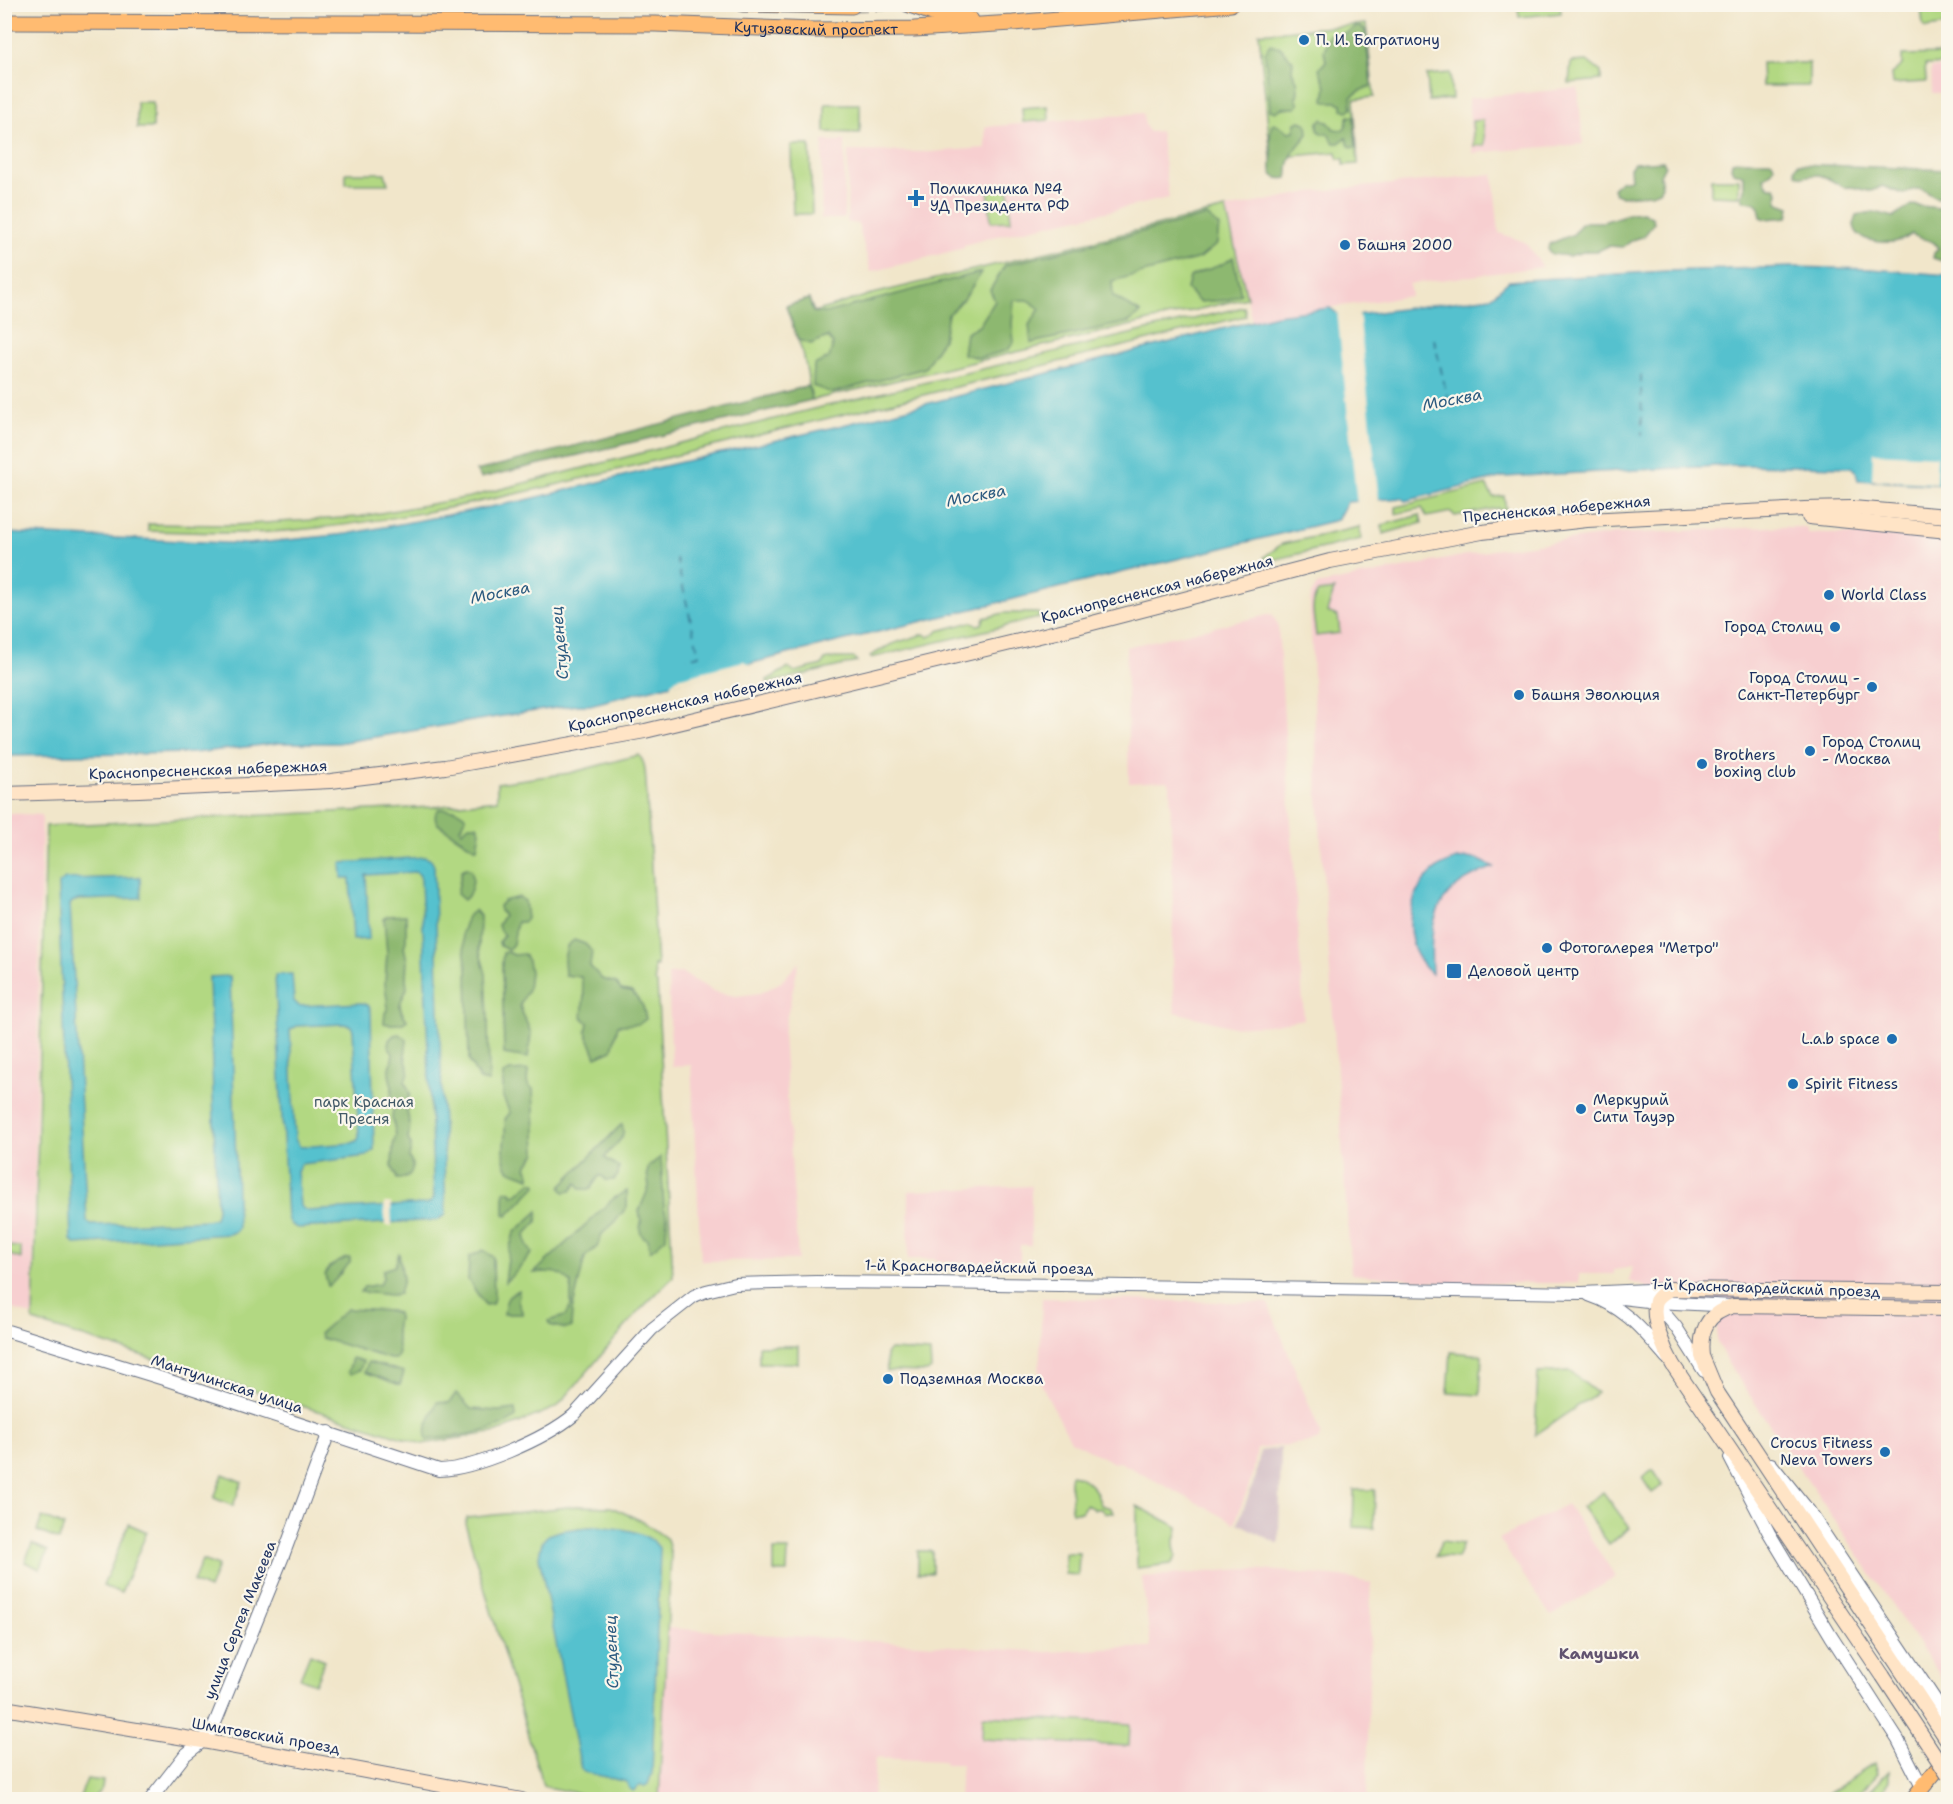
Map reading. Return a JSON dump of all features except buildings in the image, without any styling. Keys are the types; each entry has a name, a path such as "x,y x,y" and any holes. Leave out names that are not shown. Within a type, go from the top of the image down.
{"main road":[{"name":"Кутузовский проспект","path":"743,4 852,6"},
{"path":"907,4 935,14 961,19 1013,23"},
{"name":"Кутузовский проспект","path":"4,22 655,24 814,30 914,30 1231,4"},
{"name":"Пресненская набережная","path":"1359,555 1451,537 1587,520 1852,508 1948,516"},
{"name":"Пресненская набережная","path":"1759,512 1948,531"},
{"name":"Краснопресненская набережная","path":"4,794 331,781 445,767 645,731 1077,627 1359,555"},
{"path":"1670,1288 1659,1296 1656,1302 1658,1328 1663,1346 1673,1365 1948,1774"},
{"name":"1-й Красногвардейский проезд","path":"1670,1288 1948,1292"},
{"path":"1733,1306 1716,1312 1710,1317 1702,1340 1702,1356 1717,1392 1948,1742"},
{"name":"1-й Красногвардейский проезд","path":"1733,1306 1948,1309"},
{"name":"Шмитовский проезд","path":"4,1708 202,1741 522,1800"},
{"path":"1911,1800 1948,1756"}],"street":[{"name":"1-й Красногвардейский проезд","path":"439,1470 468,1466 537,1438 561,1425 574,1415 652,1329 667,1316 694,1296 735,1284 933,1283 1582,1293 1670,1288"},
{"path":"1640,1290 1656,1302 1676,1327 1717,1392"},
{"name":"1-й Красногвардейский проезд","path":"1582,1293 1656,1302 1733,1306"},
{"path":"1582,1293 1601,1299 1631,1318 1673,1365"},
{"name":"Мантулинская улица","path":"4,1330 329,1432 439,1470"},
{"path":"1733,1417 1809,1511 1948,1719"},
{"path":"1714,1425 1769,1533 1831,1636 1899,1740 1922,1787"},
{"name":"улица Сергея Макеева","path":"150,1800 185,1755 213,1728 329,1432"}],"shaded area":[{"path":"1948,67 1948,93 1932,93 1931,68"},
{"path":"1578,88 1583,144 1473,153 1468,98"},
{"path":"1143,113 1149,132 1160,131 1169,198 993,237 964,245 964,248 871,272 858,224 847,222 848,151 930,152 986,148 985,127"},
{"path":"823,141 845,141 844,219 821,219"},
{"path":"1493,174 1499,233 1525,242 1543,267 1409,284 1411,296 1277,315 1252,321 1226,209 1310,192"},
{"path":"1806,527 1808,533 1909,536 1948,540 1948,1687 1727,1362 1717,1342 1717,1327 1724,1315 1629,1281 1633,1267 1614,1270 1614,1274 1579,1274 1579,1283 1449,1283 1351,1274 1318,798 1311,595 1317,585 1492,550 1616,534"},
{"path":"1272,614 1278,625 1304,1019 1269,1025 1233,1027 1175,1012 1172,969 1170,785 1166,781 1129,783 1126,647"},
{"path":"4,813 42,815 32,1316 5,1306"},
{"path":"799,962 783,1034 798,1260 701,1261 691,1065 672,1067 668,974 682,973 715,992 736,996 761,993 781,982"},
{"path":"1031,1186 1031,1245 1020,1245 1020,1263 937,1262 937,1259 908,1259 909,1191"},
{"path":"1042,1298 1268,1303 1321,1434 1318,1441 1257,1449 1253,1475 1235,1523 1118,1461 1114,1463 1071,1441 1039,1380"},
{"path":"1281,1448 1279,1544 1238,1523 1256,1476 1260,1451"},
{"path":"1567,1504 1616,1577 1551,1616 1499,1539"},
{"path":"1244,1569 1342,1577 1371,1583 1367,1799 959,1799 961,1764 945,1764 944,1761 875,1758 873,1799 659,1800 667,1628 1048,1652 1151,1648 1142,1577"}],"green space":[{"path":"1937,4 1948,5 1948,25 1926,28 1923,25 1921,8"},
{"path":"1560,5 1561,13 1519,17 1518,8"},
{"path":"1366,24 1374,97 1354,99 1358,164 1344,165 1344,159 1338,159 1337,152 1271,158 1259,33"},
{"path":"1355,27 1365,30 1371,84 1370,87 1351,97 1352,109 1348,111 1342,109 1342,104 1324,100 1326,86 1319,69 1326,61 1324,51 1329,35 1346,33"},
{"path":"1270,44 1280,47 1293,61 1292,71 1297,80 1296,99 1299,104 1296,108 1282,108 1275,112 1270,110 1265,53"},
{"path":"1948,54 1948,64 1925,65 1926,82 1892,84 1891,74 1902,65 1902,55"},
{"path":"1587,61 1601,72 1601,80 1569,83 1571,62"},
{"path":"1761,63 1809,63 1809,86 1762,86"},
{"path":"1450,73 1452,99 1429,101 1427,75"},
{"path":"137,102 153,102 153,128 137,128"},
{"path":"825,104 860,104 860,133 825,132"},
{"path":"1048,106 1049,120 1023,122 1022,108"},
{"path":"1349,116 1354,117 1356,147 1354,148 1349,146 1346,138 1339,143 1334,143 1328,134 1322,134 1318,130 1318,122 1322,119 1334,129 1342,129 1346,127"},
{"path":"1483,120 1485,145 1474,146 1472,121"},
{"path":"1300,121 1307,124 1308,134 1292,155 1287,178 1280,179 1271,171 1272,124 1289,132 1294,131 1296,123"},
{"path":"791,145 810,145 812,214 793,214"},
{"path":"1663,161 1665,165 1660,175 1662,186 1659,191 1651,194 1620,196 1615,194 1613,189 1620,181 1631,179 1630,168 1634,163"},
{"path":"1772,161 1774,166 1772,171 1764,178 1770,187 1775,187 1778,192 1779,203 1790,207 1788,217 1766,219 1761,217 1759,207 1755,202 1744,201 1741,196 1744,191 1744,176 1734,172 1731,168 1732,162"},
{"path":"1798,164 1948,170 1948,190 1939,198 1919,189 1903,194 1882,186 1869,191 1845,188 1819,175 1799,176 1795,168"},
{"path":"346,173 385,173 388,184 346,184"},
{"path":"1711,179 1739,179 1739,196 1711,195"},
{"path":"1008,184 1011,221 991,222 988,186"},
{"path":"1912,205 1948,209 1948,263 1933,258 1938,249 1934,243 1912,234 1901,240 1884,242 1867,239 1856,231 1854,224 1856,215 1874,212 1894,217"},
{"path":"1226,209 1247,298 812,400 804,357 786,306 809,299 814,312 869,295"},
{"path":"1643,212 1653,218 1654,223 1644,236 1623,247 1608,246 1598,251 1587,251 1569,256 1552,254 1548,250 1549,244 1574,234 1580,225 1586,222 1603,222 1631,213"},
{"path":"1207,216 1219,226 1217,244 1200,258 1112,281 1113,296 1141,313 1129,322 1031,343 1029,325 1040,309 1028,300 1014,300 1012,324 1014,342 1008,350 979,358 963,354 966,333 979,326 995,301 990,290 1005,265"},
{"path":"1233,257 1241,294 1227,300 1199,302 1187,289 1190,277 1223,264"},
{"path":"981,272 967,294 948,314 943,339 925,368 832,393 813,386 814,365 829,358 833,344 828,337 811,344 798,340 786,306 809,299 813,312 825,313"},
{"path":"1244,307 1246,316 551,486 485,500 386,519 319,528 234,533 148,531 148,524 235,525 358,517 470,497 813,409"},
{"path":"808,386 812,400 481,478 476,471"},
{"path":"1486,485 1493,497 1504,496 1506,509 1499,510 1498,508 1455,516 1451,512 1427,517 1422,508 1396,514 1396,507"},
{"path":"1420,515 1422,523 1383,534 1382,525"},
{"path":"1360,527 1361,539 1273,560 1264,557 1282,544"},
{"path":"1334,590 1327,612 1338,616 1340,633 1316,636 1313,613 1315,597 1318,592"},
{"path":"1004,613 1039,613 1039,618 871,658 870,656 892,644 924,634 929,637 938,631 971,622 977,625 982,624 984,618"},
{"path":"855,658 857,662 768,683 767,680 788,668 794,672 822,665 825,660"},
{"name":"парк Красная Пресня","path":"638,755 644,764 646,782 657,966 654,965 655,982 657,983 673,1277 639,1311 557,1407 497,1432 422,1444 33,1321 46,826 432,807 497,800 497,783 570,773"},
{"path":"439,809 456,810 465,816 460,828 462,831 469,825 477,825 480,831 477,848 439,825 435,817"},
{"path":"466,868 471,870 473,882 471,891 464,900 457,894 462,870"},
{"path":"519,897 525,901 527,919 517,922 513,944 508,950 500,946 499,942 504,935 498,925 504,915 499,906 504,901"},
{"path":"475,910 480,916 479,949 486,974 489,1082 480,1080 469,1061 467,969 462,933 468,916"},
{"path":"406,915 404,947 407,960 407,988 400,1006 407,1020 403,1023 386,1024 384,1023 388,1008 385,983 387,953 384,919 387,916"},
{"path":"574,940 585,944 592,951 590,966 602,979 616,983 621,990 632,992 643,1006 646,1019 639,1024 618,1025 612,1050 596,1057 586,1032 588,1023 582,1017 584,995 581,977 565,975 564,959 567,946"},
{"path":"508,952 514,955 524,954 528,961 530,972 528,989 520,1005 531,1033 528,1058 504,1054 502,963 503,953"},
{"path":"399,1034 407,1040 405,1055 409,1073 405,1081 410,1094 406,1107 410,1125 409,1158 412,1166 411,1173 402,1179 397,1179 392,1166 396,1135 392,1118 392,1087 389,1074 393,1054 388,1045 394,1035"},
{"path":"528,1070 527,1083 533,1089 536,1153 526,1167 530,1178 507,1168 504,1152 505,1119 510,1113 503,1097 503,1074 510,1071"},
{"path":"622,1124 621,1139 605,1158 619,1167 618,1175 614,1180 606,1180 599,1176 590,1189 581,1189 577,1183 571,1191 564,1192 561,1188 563,1184"},
{"path":"661,1157 664,1207 667,1217 666,1238 650,1251 648,1239 643,1237 640,1231 639,1211 649,1187 647,1173 649,1166"},
{"path":"531,1182 536,1183 536,1186 507,1216 504,1214 505,1191 513,1195 517,1194"},
{"path":"627,1191 627,1207 602,1234 597,1247 585,1257 572,1311 571,1327 566,1329 550,1325 548,1321 565,1316 571,1305 571,1283 554,1272 534,1273 614,1198"},
{"path":"538,1211 537,1222 525,1235 532,1253 505,1282 514,1233"},
{"path":"5,1246 21,1247 21,1259 5,1253"},
{"path":"483,1250 493,1257 494,1298 492,1304 485,1305 468,1280 469,1257"},
{"path":"399,1253 403,1279 399,1294 360,1292 364,1287 380,1284 383,1270 395,1266"},
{"path":"350,1258 350,1263 328,1286 325,1275 329,1267"},
{"path":"519,1290 518,1302 523,1314 504,1314 507,1299"},
{"path":"347,1309 397,1313 396,1332 399,1353 396,1359 321,1338 320,1333"},
{"path":"759,1346 798,1346 798,1363 759,1363"},
{"path":"890,1350 930,1352 931,1369 927,1372 887,1371 886,1354"},
{"path":"1451,1352 1482,1355 1480,1395 1448,1393"},
{"path":"352,1358 363,1361 360,1370 351,1374 348,1372"},
{"path":"368,1362 404,1372 400,1385 365,1372"},
{"path":"1569,1371 1597,1393 1535,1435 1538,1373"},
{"path":"456,1393 471,1409 499,1411 515,1409 516,1417 508,1423 486,1431 427,1440 427,1424 437,1402 449,1403"},
{"path":"1653,1470 1663,1485 1652,1493 1642,1478"},
{"path":"223,1474 242,1482 233,1506 214,1498"},
{"path":"1071,1475 1091,1485 1101,1505 1111,1508 1113,1513 1104,1513 1101,1509 1094,1509 1086,1505 1081,1512 1072,1512"},
{"path":"1354,1490 1375,1490 1374,1528 1353,1527"},
{"path":"1603,1492 1630,1528 1609,1544 1582,1507"},
{"path":"577,1506 611,1507 642,1521 667,1539 671,1555 659,1799 604,1799 543,1786 465,1523 467,1518"},
{"path":"1137,1506 1178,1527 1174,1544 1176,1555 1171,1564 1137,1568"},
{"path":"42,1517 64,1526 59,1540 37,1531"},
{"path":"129,1524 147,1532 121,1593 103,1586"},
{"path":"1442,1541 1463,1544 1457,1558 1435,1556"},
{"path":"32,1544 48,1551 40,1569 25,1562"},
{"path":"774,1550 788,1550 787,1572 774,1572"},
{"path":"918,1551 932,1551 932,1573 918,1573"},
{"path":"1065,1553 1079,1553 1078,1575 1065,1574"},
{"path":"202,1560 218,1566 209,1589 193,1582"},
{"path":"310,1654 325,1660 315,1684 300,1678"},
{"path":"983,1716 1130,1724 1129,1746 982,1739"},
{"path":"1874,1764 1877,1774 1854,1799 1819,1799"},
{"path":"1888,1772 1888,1780 1880,1799 1861,1799"},
{"path":"87,1779 103,1781 102,1788 93,1799 79,1799"}],"water":[{"path":"1793,267 1871,269 1948,275 1948,485 1858,480 1856,471 1851,467 1737,465 1503,477 1405,501 1402,498 1347,502 1337,520 792,653 590,705 509,715 338,743 279,743 194,753 5,756 5,533 248,544 347,534 522,501 839,426 1277,315 1330,308 1342,317 1491,297 1509,281 1667,271"},
{"path":"425,857 431,860 434,866 446,1214 438,1220 297,1228 290,1224 287,1218 275,975 292,974 294,1001 299,1006 362,1003 369,1006 371,1012 374,1150 367,1156 301,1164 297,1172 300,1206 307,1211 426,1204 434,1198 421,879 415,872 366,875 369,939 353,940 350,878 342,878 341,863","holes":["344,1024 351,1026 359,1137 352,1143 300,1147 295,1139 290,1030 297,1026"]},
{"path":"1467,858 1479,860 1494,867 1474,875 1459,885 1440,907 1432,935 1432,974 1419,959 1412,942 1410,923 1413,904 1420,887 1432,873 1447,862"},
{"path":"140,877 141,898 78,900 70,905 87,1221 91,1225 96,1225 215,1218 217,1210 209,977 230,976 238,1228 229,1234 75,1244 71,1240 58,885 65,879"},
{"name":"Студенец","path":"598,1526 624,1529 640,1534 648,1537 660,1549 652,1773 648,1784 640,1785 633,1791 627,1782 584,1772 581,1769 539,1557 542,1543 549,1535"}],"pier":[{"path":"1337,310 1343,314 1359,312 1379,503 1357,504"},
{"path":"1873,453 1937,456 1936,483 1872,480"},
{"path":"744,661 751,665 671,685 677,678"},
{"path":"384,1203 391,1203 392,1226 385,1226"}],"ferry route":[{"path":"1434,339 1448,400"},
{"path":"1641,375 1642,436"},
{"path":"676,558 699,655 687,658"}],"tunnel":[{"path":"852,6 884,4"}],"place":[{"name":"П. И. Багратиону","path":"1304,40"},
{"name":"Поликлиника №4 УД Президента РФ","path":"916,198"},
{"name":"Башня 2000","path":"1345,245"},
{"name":"World Class","path":"1829,595"},
{"name":"Город Столиц","path":"1835,627"},
{"name":"Город Столиц - Санкт-Петербург","path":"1872,687"},
{"name":"Башня Эволюция","path":"1519,695"},
{"name":"Город Столиц - Москва","path":"1810,751"},
{"name":"Brothers boxing club","path":"1702,764"},
{"name":"Фотогалерея \"Метро\"","path":"1547,948"},
{"name":"Деловой центр","path":"1454,971"},
{"name":"L.a.b space","path":"1892,1039"},
{"name":"Spirit Fitness","path":"1793,1084"},
{"name":"Меркурий Сити Тауэр","path":"1581,1109"},
{"name":"Подземная Москва","path":"888,1379"},
{"name":"Crocus Fitness Neva Towers","path":"1885,1452"}],"district":[{"name":"Камушки","path":"1599,1653"}],"water label":[{"name":"Москва","path":"1452,399"},
{"name":"Москва","path":"976,495"},
{"name":"Москва","path":"500,592"}]}
